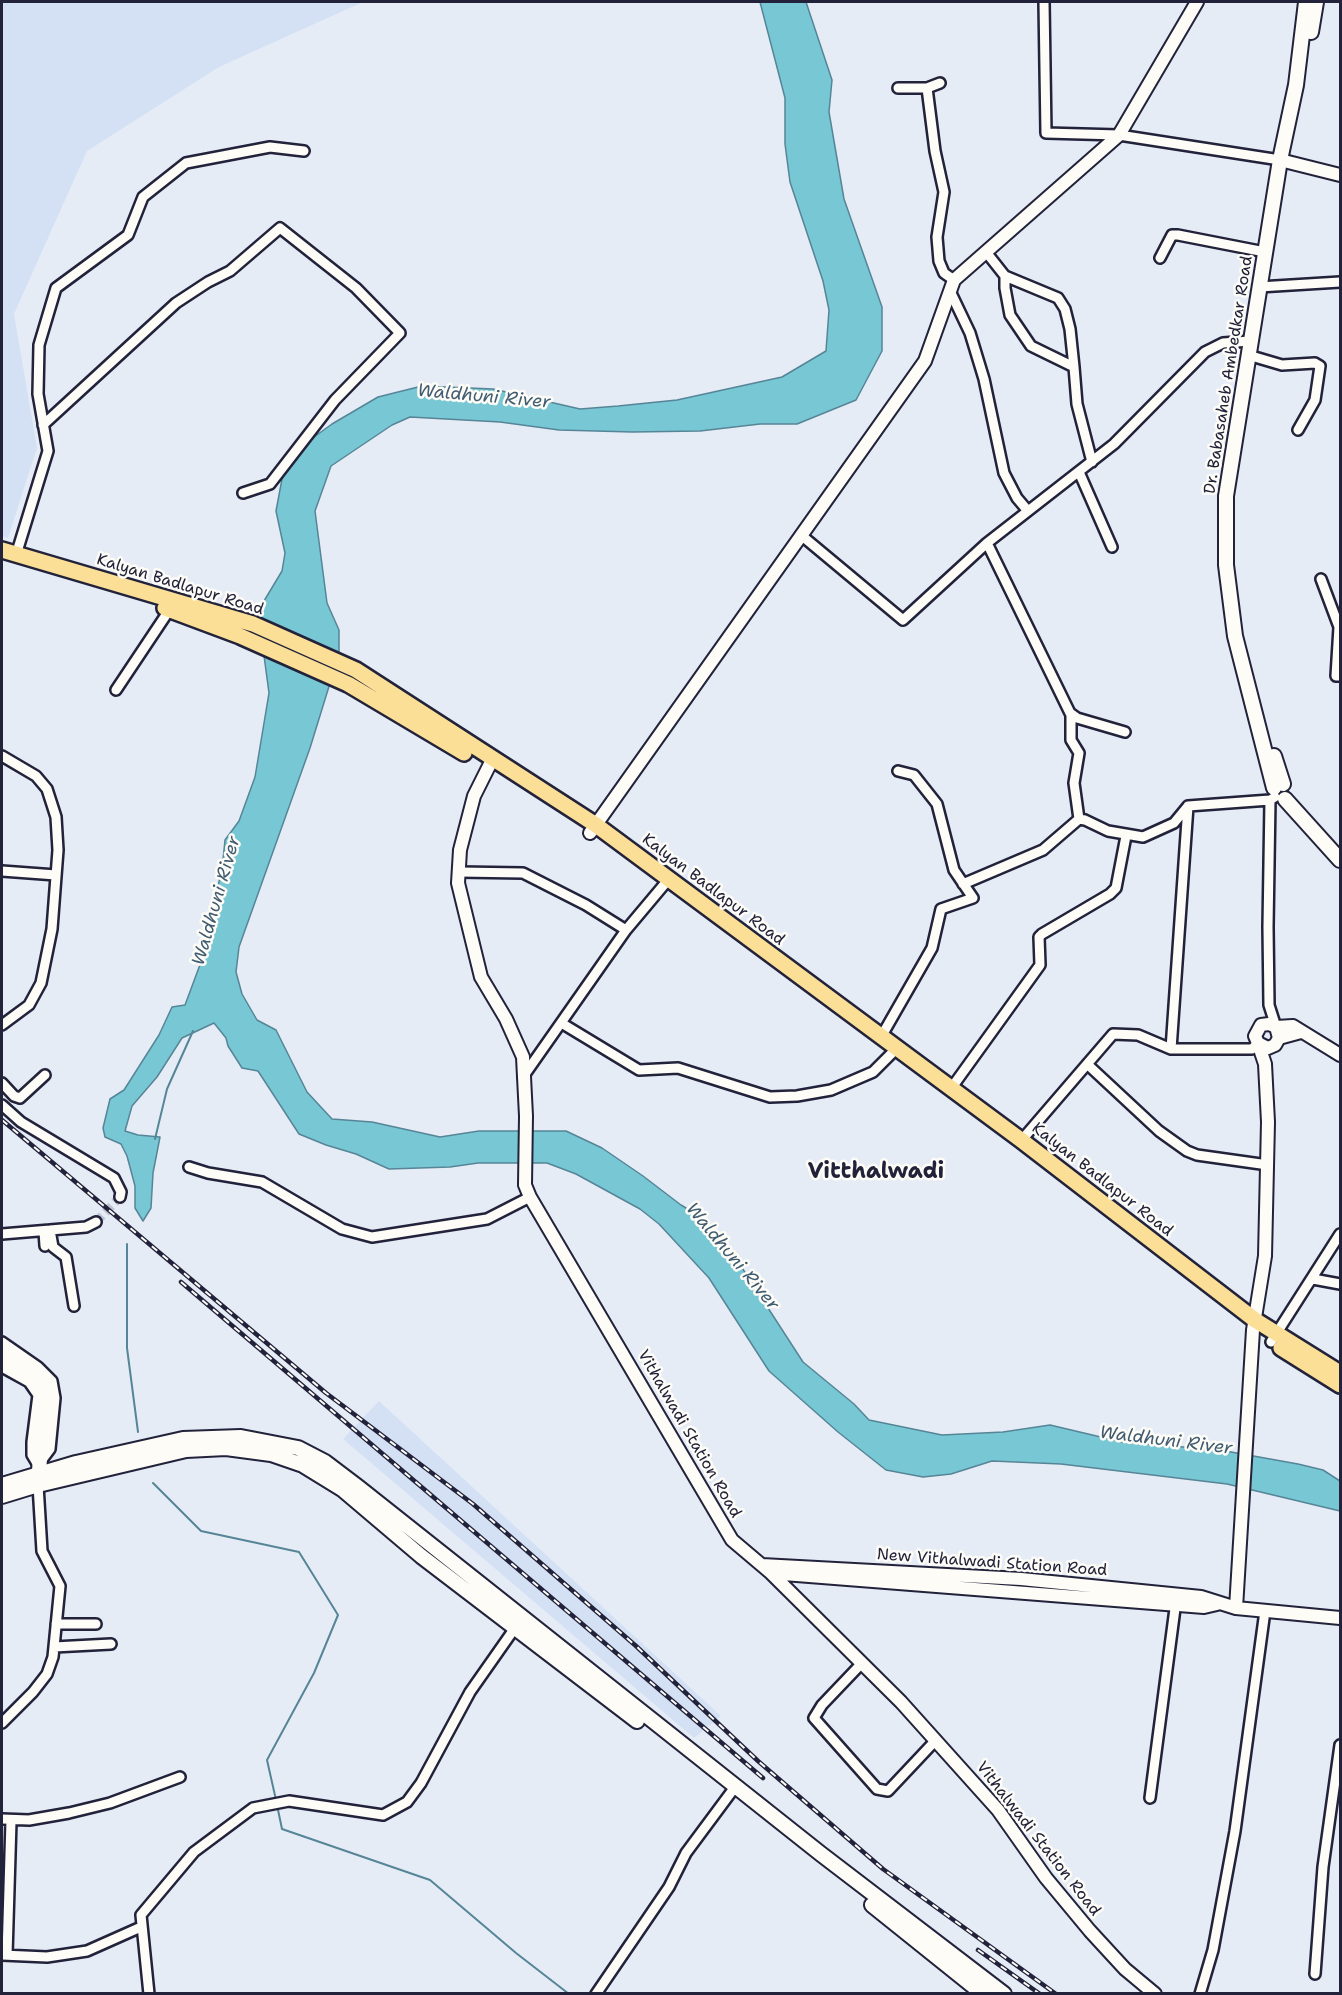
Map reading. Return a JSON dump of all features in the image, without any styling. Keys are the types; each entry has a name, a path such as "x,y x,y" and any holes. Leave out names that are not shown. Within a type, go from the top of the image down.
{"main road":[{"name":"Dr. Babasaheb Ambedkar Road","path":"1306,2 1284,161 1226,496 1235,636 1279,793 1341,860"},
{"name":"Dr. Babasaheb Ambedkar Road","path":"1263,286 1265,252 1316,2"},
{"name":"Kalyan Badlapur Road","path":"6,555 172,606 253,624 356,670 490,763 593,829 881,1037 894,1052 950,1090 1254,1325 1341,1385"},
{"name":"Kalyan Badlapur Road","path":"172,606 348,684 490,763"},
{"name":"Dr. Babasaheb Ambedkar Road","path":"1279,793 1341,848"},
{"name":"Kalyan Badlapur Road","path":"666,881 1018,1143"},
{"name":"Kalyan Badlapur Road","path":"1274,1338 1341,1373"},
{"path":"2,1354 46,1389 38,1474"},
{"path":"2,1485 38,1474 128,1458 183,1439 241,1437 298,1448 927,1942 1004,1994"},
{"path":"2,1496 38,1474"},
{"path":"927,1942 983,1994"}],"street":[{"path":"1044,2 1046,133 1119,135 1284,161 1341,175"},
{"path":"593,829 925,361 952,285 986,252 1119,135 1197,2"},
{"path":"898,88 927,88 940,83"},
{"path":"927,88 935,151 944,192 937,237 939,261 952,285 970,333 981,369 1004,473 1017,498 1028,511"},
{"path":"6,555 48,452 38,394 39,345 56,288 129,235 143,198 186,163 270,147 304,151"},
{"path":"43,425 176,303 230,271 280,228 356,288 400,333 335,400 270,484 243,493"},
{"path":"1160,258 1172,235 1265,252"},
{"path":"986,252 1005,276 1058,298 1065,309 1070,329 1077,405 1092,462"},
{"path":"1005,276 1005,288 1011,315 1019,330 1032,346 1074,367"},
{"path":"1263,286 1341,282"},
{"path":"801,535 903,620 987,543 1114,444 1204,352 1223,343 1251,351 1282,365 1315,363 1320,366 1315,400 1298,430"},
{"path":"1079,472 1112,547"},
{"path":"987,543 1071,714 1071,740 1079,753 1074,783 1079,819"},
{"path":"1321,579 1339,627 1336,676 1341,676"},
{"path":"116,690 172,606"},
{"path":"1071,714 1125,732"},
{"path":"2,756 36,776 47,789 56,817 58,850 52,929 41,983 29,1005 2,1025"},
{"path":"189,1167 208,1173 262,1182 342,1229 372,1237 487,1219 527,1191 523,1057 506,1019 481,977 467,926 459,872 460,850 474,796 490,763"},
{"path":"881,1037 932,948 941,909 973,898 954,870 937,804 914,775 898,771"},
{"path":"1079,819 1126,836 1143,837 1164,830 1174,823 1188,806 1279,793 1269,1005 1276,1038 1265,1064"},
{"path":"1171,1049 1188,806"},
{"path":"963,884 1043,850 1079,819"},
{"path":"950,1090 1040,965 1039,937 1110,894 1116,888 1126,836"},
{"path":"2,871 56,875"},
{"path":"459,872 523,873 586,905 626,930"},
{"path":"523,1077 626,930 666,881"},
{"path":"1018,1143 1113,1034 1138,1035 1171,1049 1252,1049 1269,1005"},
{"path":"562,1024 639,1070 678,1068 770,1097 798,1096 831,1090 873,1072 894,1052"},
{"path":"1258,1035 1269,1024 1276,1038"},
{"path":"1258,1035 1264,1048 1276,1038 1301,1032 1341,1055"},
{"path":"1236,1608 1254,1325 1265,1256 1268,1165 1265,1064 1258,1035"},
{"path":"1088,1064 1160,1131 1187,1151 1197,1155 1268,1165"},
{"path":"2,1083 14,1096 20,1098 45,1075"},
{"path":"2,1105 21,1122 114,1178 121,1192 120,1197"},
{"name":"Vithalwadi Station Road","path":"527,1191 732,1540 766,1569 862,1663 936,1740 998,1810 1046,1878 1090,1931 1125,1969 1155,1994"},
{"path":"2,1234 86,1227 96,1222"},
{"path":"45,1246 47,1231"},
{"path":"47,1231 54,1249 66,1257 74,1306"},
{"path":"1274,1338 1341,1234"},
{"path":"1313,1279 1341,1284"},
{"path":"2,1341 38,1367 52,1381 55,1398 50,1449 38,1474"},
{"path":"2,1366 29,1382 38,1395 32,1455 38,1474 42,1551 60,1586 54,1647 47,1674 2,1723"},
{"name":"New Vithalwadi Station Road","path":"766,1569 1021,1579 1076,1590 1176,1599 1201,1597 1217,1604 1236,1608 1341,1618"},
{"path":"1149,1798 1176,1599"},
{"path":"1200,1994 1213,1950 1233,1841 1264,1611"},
{"path":"149,1994 141,1915 194,1852 254,1808 289,1801 382,1815 407,1802 421,1783 470,1692 518,1623"},
{"path":"56,1624 96,1624"},
{"path":"54,1647 111,1644"},
{"path":"862,1663 822,1705 814,1718 877,1789 888,1791 936,1740"},
{"path":"1315,1974 1323,1867 1341,1745"},
{"path":"141,1927 87,1951 47,1957 4,1955 6,1820 39,1818 110,1803 180,1777"},
{"path":"596,1994 669,1887 686,1853 733,1790"}],"shaded area":[{"path":"2,2 363,2 219,67 87,151 14,314 37,448 8,538 2,536"},
{"path":"379,1401 721,1716 694,1738 343,1439"}],"water":[{"name":"Waldhuni River","path":"760,2 806,2 832,80 829,112 844,199 882,307 882,351 856,400 797,424 760,424 700,431 632,432 559,430 500,422 410,417 392,425 331,466 315,511 327,603 339,630 339,654 310,748 239,947 236,972 242,994 257,1020 276,1030 307,1092 332,1119 372,1122 440,1137 479,1131 566,1131 602,1148 681,1205 706,1220 724,1240 803,1362 854,1404 869,1420 942,1435 1003,1432 1050,1425 1122,1442 1220,1450 1298,1464 1323,1470 1340,1481 1340,1511 1227,1484 1061,1464 992,1461 951,1474 923,1477 886,1470 838,1432 769,1371 709,1278 659,1224 640,1209 576,1174 547,1163 478,1163 450,1167 389,1169 356,1154 299,1134 258,1071 242,1068 228,1046 226,1038 214,1023 182,1038 157,1077 132,1106 125,1131 160,1137 153,1173 151,1208 143,1221 135,1208 135,1186 127,1156 121,1144 105,1137 103,1128 110,1099 124,1090 159,1035 172,1007 185,1005 201,962 201,952 222,870 225,840 239,821 255,777 269,693 258,611 282,571 285,553 276,511 282,479 296,450 332,424 378,397 422,386 493,389 580,409 618,406 677,400 782,377 826,351 829,310 823,281 790,182 785,144 785,98"}],"waterway":[{"path":"155,1139 167,1089 193,1031"},
{"path":"127,1244 127,1348 138,1432"},
{"path":"153,1483 201,1531 299,1552 338,1615 314,1673 267,1760 276,1800"},
{"path":"277,1805 282,1829 430,1880 516,1953 569,1994"}],"tunnel":[{"path":"96,1222 120,1197"}],"railway":[{"path":"2,1120 326,1393 473,1504 636,1646 758,1761 883,1869 1056,1994"},
{"path":"181,1282 763,1778"},
{"path":"978,1950 1040,1994"}],"district":[{"name":"Vitthalwadi","path":"876,1172"}]}
